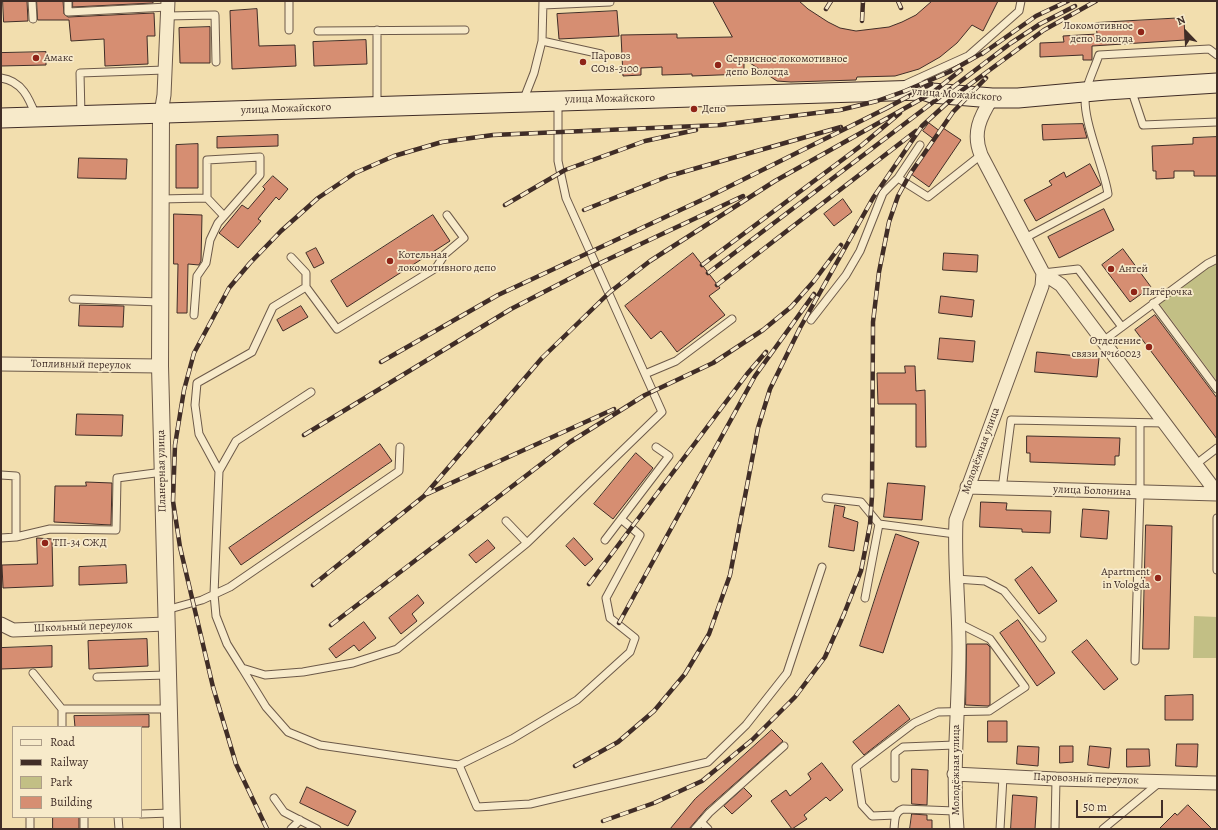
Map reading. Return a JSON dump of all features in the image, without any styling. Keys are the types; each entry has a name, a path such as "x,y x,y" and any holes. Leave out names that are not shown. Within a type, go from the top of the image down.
{"main road":[{"name":"улица Можайского","path":"1,118 923,90 932,93 992,98 1018,98 1131,88 1217,83"}],"street":[{"path":"161,113 164,95 168,8"},
{"path":"992,98 980,117 978,126 978,145 981,155 1043,273 1061,286 1194,465 1217,493"},
{"name":"Планерная улица","path":"161,113 160,366 172,829"},
{"name":"Молодёжная улица","path":"957,829 954,774 959,647 956,579 956,520 1042,286 1043,273"},
{"name":"Топливный переулок","path":"1,364 160,366"},
{"name":"улица Болонина","path":"967,487 1140,493 1217,493"},
{"name":"Школьный переулок","path":"1,624 13,630 166,617"},
{"name":"Паровозный переулок","path":"954,774 1056,779 1217,783"}],"lane":[{"path":"32,1 33,19"},
{"path":"68,1 68,12 168,8 215,15 216,62"},
{"path":"289,1 289,30"},
{"path":"891,91 968,56 1019,11 1021,1"},
{"path":"523,101 534,73 542,41 543,3 610,2"},
{"path":"377,30 377,106"},
{"path":"318,31 465,30"},
{"path":"542,41 601,54"},
{"path":"1025,238 1108,194 1106,178 1087,118 1086,92 1099,56 1209,49 1217,55"},
{"path":"80,115 80,73 165,70"},
{"path":"1,78 10,80 20,86 26,94 36,116"},
{"path":"1131,88 1143,125 1217,122"},
{"path":"242,668 265,675 303,672 353,663 397,649 527,543 662,412 566,198 558,161 558,100"},
{"path":"811,320 846,275 860,250 883,193 898,178 920,145"},
{"path":"898,178 928,197 981,155"},
{"path":"194,315 197,276 206,263 210,240 224,216 260,175 260,157 207,160 207,198 224,216"},
{"path":"160,199 207,198"},
{"path":"291,257 306,273 306,287 337,329 436,268 445,254 464,238 447,215"},
{"path":"1102,341 1207,264 1217,259"},
{"path":"1043,273 1078,269 1122,327"},
{"path":"219,471 198,434 195,405 197,383 252,352 273,307 306,287"},
{"path":"73,299 160,302"},
{"path":"1154,304 1217,389"},
{"path":"645,374 676,361 732,319"},
{"path":"311,392 236,441 219,471 214,594 216,616 227,644 266,707 288,732 320,745 459,765 512,739 577,700 630,652 635,638 610,618 606,598 640,535 621,518"},
{"path":"1002,489 1011,420 1164,423"},
{"path":"1135,661 1140,493 1140,423"},
{"path":"166,617 230,587 399,471 400,447"},
{"path":"605,540 669,456 656,447"},
{"path":"1194,465 1217,448"},
{"path":"1,538 16,537 50,529 116,530 117,478 162,472"},
{"path":"1,475 16,476 16,537"},
{"path":"826,498 861,502 880,524 955,534"},
{"path":"1217,518 1217,570"},
{"path":"506,521 527,543"},
{"path":"865,598 880,524"},
{"path":"459,765 476,807 530,804 708,762 746,724 787,673 822,567"},
{"path":"956,579 985,581 1004,591 1042,638"},
{"path":"896,815 872,816 862,805 856,767 914,723 938,712 989,711 1025,687 990,639 958,623"},
{"path":"33,673 62,710 62,726"},
{"path":"97,677 167,675"},
{"path":"62,710 168,709"},
{"path":"895,778 895,753 903,746 955,745"},
{"path":"695,829 784,746"},
{"path":"1000,829 1003,776"},
{"path":"1055,829 1056,779"},
{"path":"1103,829 1161,782"},
{"path":"274,798 284,812 317,829"},
{"path":"894,829 898,810 955,811"},
{"path":"142,814 171,813"},
{"path":"30,818 30,829"},
{"path":"84,818 84,829"},
{"path":"118,818 119,829"},
{"path":"291,829 300,820"},
{"path":"701,822 708,829"}],"green space":[{"path":"1217,262 1217,381 1159,303"},
{"path":"1194,616 1217,617 1217,658 1193,658"}],"building":[{"path":"3,1 27,1 28,21 4,22"},
{"path":"37,1 63,1 64,14 68,17 154,13 155,36 147,36 148,64 105,66 104,39 71,41 69,20 38,20"},
{"path":"73,1 153,1 153,3 73,7"},
{"path":"713,1 799,1 808,9 828,22 840,28 856,31 889,27 902,22 916,15 932,1 998,1 983,31 972,25 957,43 940,57 919,69 895,76 857,77 856,80 777,81 744,59 744,74 692,76 692,74 662,75 662,67 641,68 641,75 623,76 621,35 677,34 677,38 732,37"},
{"path":"257,9 259,46 295,45 296,66 232,69 230,11"},
{"path":"617,11 619,36 559,39 557,14"},
{"name":"Локомотивное депо Вологда","path":"1184,18 1185,40 1092,46 1092,60 1083,60 1083,55 1040,57 1040,43 1064,42 1063,36 1097,34 1096,23"},
{"path":"210,27 210,63 180,63 179,28"},
{"path":"366,40 367,64 314,66 313,42"},
{"path":"46,52 46,65 1,66 1,53"},
{"path":"929,123 941,132 943,128 961,140 929,187 911,174 935,140 923,131"},
{"path":"1083,124 1087,138 1043,140 1042,125"},
{"path":"278,135 278,146 217,148 217,137"},
{"path":"1217,137 1217,176 1194,176 1194,171 1174,171 1174,178 1156,179 1156,171 1153,171 1152,146 1193,144 1193,138"},
{"path":"198,144 198,188 176,188 176,145"},
{"path":"79,158 127,159 126,179 78,178"},
{"path":"1090,164 1101,185 1036,221 1024,200 1052,185 1049,181 1064,172 1066,177"},
{"path":"273,176 288,189 279,200 276,197 258,219 261,221 238,248 219,233 242,205 248,209 265,189 263,187"},
{"path":"843,199 852,212 834,226 824,214"},
{"path":"1104,209 1114,230 1059,258 1048,237"},
{"path":"174,214 202,215 201,261 199,265 188,264 187,313 177,313 178,264 174,264"},
{"name":"Котельная локомотивного депо","path":"433,215 450,241 347,307 331,281"},
{"path":"316,248 324,263 314,268 306,253"},
{"path":"1123,249 1151,287 1130,302 1102,265"},
{"path":"693,253 720,288 709,296 725,315 677,352 661,331 651,339 625,306"},
{"path":"944,253 978,255 977,272 943,270"},
{"path":"941,296 974,300 972,317 939,313"},
{"path":"80,305 124,306 123,327 79,326"},
{"path":"301,306 308,317 283,331 277,320"},
{"path":"1155,315 1217,398 1217,439 1135,330"},
{"path":"940,338 975,341 973,362 938,359"},
{"path":"1037,352 1099,358 1097,377 1035,372"},
{"path":"905,366 915,366 916,391 925,390 926,447 916,447 916,404 878,404 877,373 905,373"},
{"path":"77,414 123,415 122,436 76,435"},
{"path":"1027,436 1120,438 1119,456 1115,456 1115,465 1030,462 1030,453 1027,453"},
{"path":"380,444 392,461 241,565 229,548"},
{"path":"636,453 653,468 613,519 594,504"},
{"path":"86,482 112,483 111,525 54,522 55,486 86,486"},
{"path":"888,483 925,486 922,520 884,517"},
{"path":"981,502 1007,503 1006,510 1051,511 1050,533 1022,532 1022,529 980,527"},
{"path":"835,505 845,507 843,517 858,522 854,551 829,547"},
{"path":"1083,509 1109,511 1107,539 1081,537"},
{"path":"1146,525 1172,526 1169,649 1143,649"},
{"path":"896,534 919,542 883,653 860,646"},
{"path":"37,538 52,539 53,586 3,588 2,565 37,564"},
{"path":"574,538 593,559 585,566 566,546"},
{"path":"488,540 495,548 476,563 469,555"},
{"path":"126,565 127,583 79,585 79,567"},
{"path":"1032,567 1057,601 1039,614 1015,580"},
{"path":"418,595 424,603 412,614 417,621 401,634 389,618"},
{"path":"1018,620 1055,673 1037,686 1000,633"},
{"path":"364,622 376,638 359,651 354,645 336,658 329,649"},
{"path":"147,639 148,666 89,669 88,641"},
{"path":"1087,640 1118,679 1104,690 1072,652"},
{"path":"967,644 987,644 990,647 990,705 988,706 966,705"},
{"path":"52,646 52,667 1,669 1,648"},
{"path":"1193,695 1193,720 1165,720 1165,696"},
{"path":"899,705 910,719 864,755 853,742"},
{"path":"149,715 149,727 75,726 74,716"},
{"path":"988,721 1007,721 1007,742 988,742"},
{"path":"772,730 783,741 706,809 689,829 670,829 695,799"},
{"path":"1177,744 1198,744 1197,767 1176,766"},
{"path":"1018,746 1039,747 1038,766 1017,764"},
{"path":"1060,746 1073,746 1073,762 1060,763"},
{"path":"1090,746 1111,748 1109,768 1088,765"},
{"path":"1127,749 1149,749 1150,766 1127,767"},
{"path":"822,763 843,790 830,801 826,797 804,815 807,819 792,829 771,801 786,790 790,796 811,779 808,774"},
{"path":"912,769 928,770 927,805 912,804"},
{"path":"307,787 356,811 348,826 300,803"},
{"path":"744,788 752,796 732,814 724,806"},
{"path":"1013,795 1037,797 1035,829 1011,829"},
{"path":"1188,805 1212,829 1159,829 1175,813 1177,815"},
{"path":"912,814 927,815 927,820 932,820 932,829 910,829"},
{"path":"53,818 79,818 79,829 53,829"}],"railway":[{"path":"826,9 831,1"},
{"path":"862,21 863,1"},
{"path":"898,1 901,8"},
{"path":"982,54 1036,16 1068,1"},
{"path":"575,766 618,742 654,711 685,674 709,634 730,575 758,428 770,389 800,328 873,198 922,126 957,94 1044,30 1096,1"},
{"path":"708,273 1011,43 1040,24 1075,6"},
{"path":"267,829 236,764 213,687 180,547 173,501 175,445 184,390 194,353 229,288 250,263 281,231 318,198 355,173 394,156 442,142 493,135 720,125 840,110 877,101 905,91 949,72 986,51"},
{"path":"313,585 424,496 542,358 610,292 650,261 775,181 932,93 961,70"},
{"path":"603,821 654,803 702,781 752,740 795,697 825,657 861,571 870,525 872,496 873,322 879,272 889,222 898,196 910,174 953,112 986,78"},
{"path":"885,109 931,84"},
{"path":"381,362 498,295 706,198 889,107"},
{"path":"702,265 862,145 900,113"},
{"path":"584,210 669,176 841,127"},
{"path":"505,205 565,170 645,141 696,130"},
{"path":"717,285 916,131"},
{"path":"304,435 511,309 596,265 743,196"},
{"path":"331,625 570,442 645,395 713,363 763,330 791,307 814,281 841,245"},
{"path":"619,623 755,376 814,294"},
{"path":"589,584 747,374 766,352"},
{"path":"427,494 614,409"}],"place":[{"name":"Локомотивное депо Вологда","path":"1141,32"},
{"name":"Амакс","path":"36,58"},
{"name":"Паровоз СО18-3100","path":"583,62"},
{"name":"Сервисное локомотивное депо Вологда","path":"718,65"},
{"name":"Депо","path":"694,109"},
{"name":"Котельная локомотивного депо","path":"390,261"},
{"name":"Антей","path":"1111,269"},
{"name":"Пятёрочка","path":"1134,292"},
{"name":"Отделение связи №160023","path":"1149,347"},
{"name":"ТП-34 СЖД","path":"45,543"},
{"name":"Apartment in Vologda","path":"1158,578"}]}
